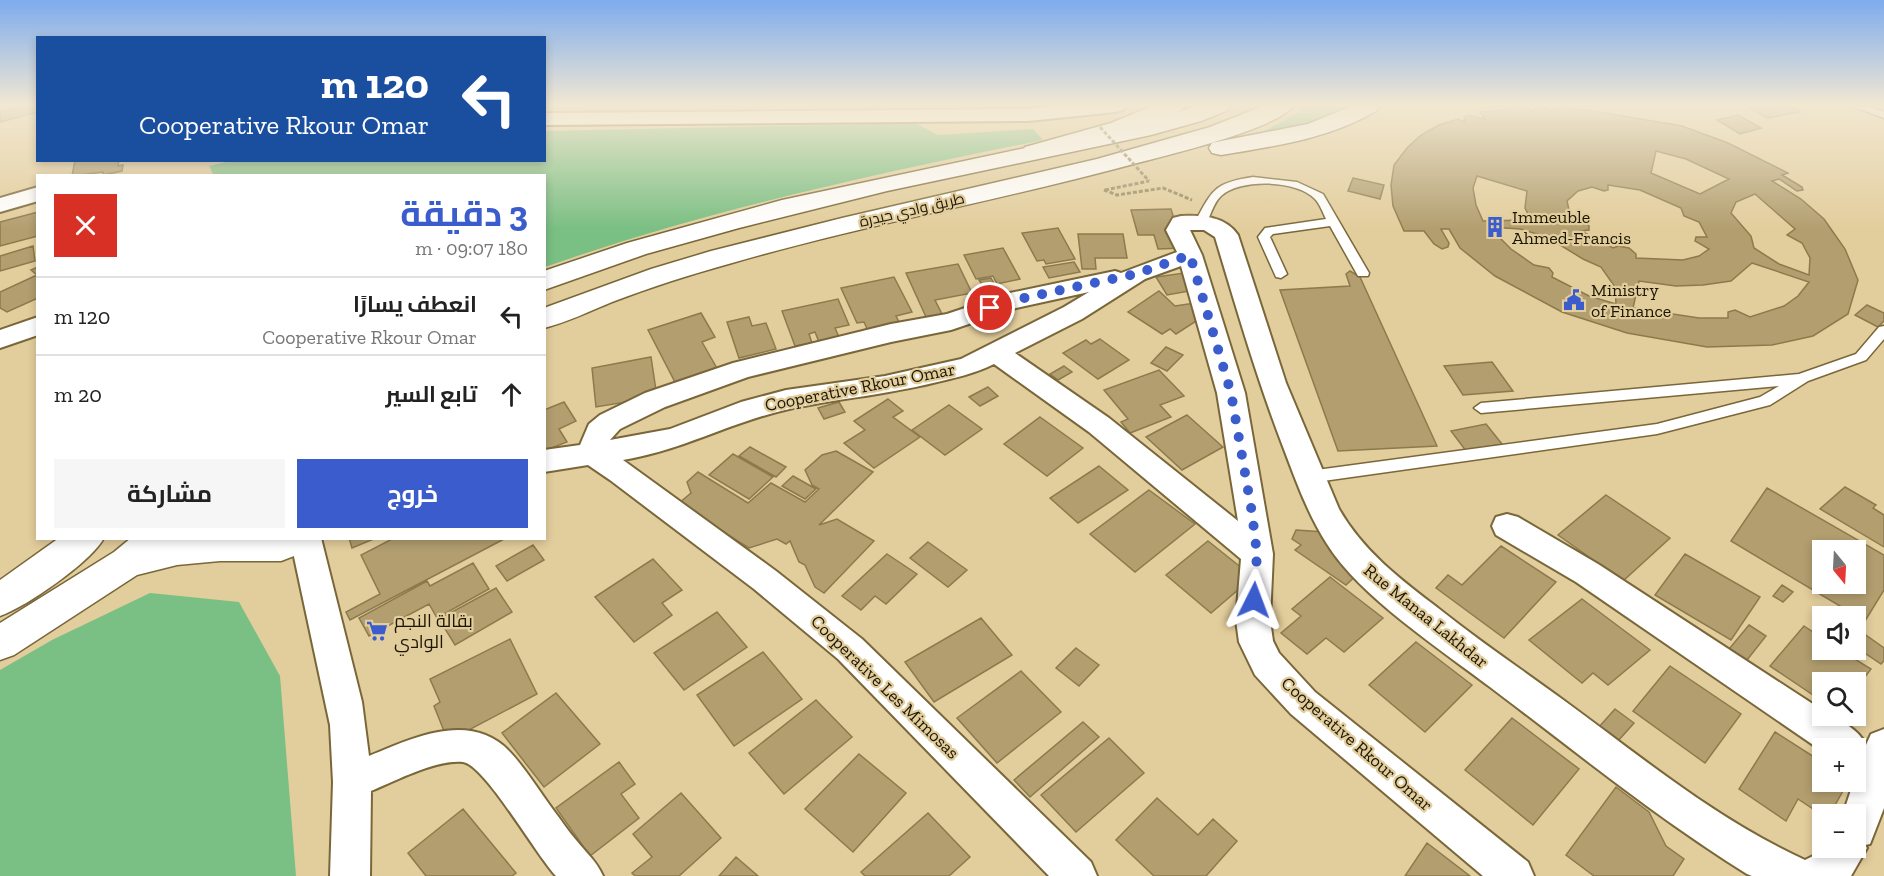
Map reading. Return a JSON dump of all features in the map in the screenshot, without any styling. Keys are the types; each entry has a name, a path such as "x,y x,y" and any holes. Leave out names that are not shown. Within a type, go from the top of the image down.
{"main road":[{"path":"1034,153 1055,147"},
{"name":"طريق وادي حيدرة","path":"546,280 650,244 745,218 874,186 1063,147"},
{"name":"طريق وادي حيدرة","path":"546,318 586,301 719,258 828,230 1071,174 1168,147"},
{"path":"1071,174 1227,147"},
{"path":"0,600 36,577 83,540"},
{"path":"0,643 127,563 154,540"},
{"path":"127,563 177,550 220,546 292,547"}],"street":[{"path":"0,205 36,195"},
{"path":"1190,255 1178,226 1205,215"},
{"name":"Rue Manaa Lakhdar","path":"1205,215 1226,235 1272,383 1309,477 1338,536 1358,561 1385,586 1446,634 1704,825 1761,860 1796,876"},
{"name":"Cooperative Rkour Omar","path":"546,461 674,438 751,409 786,400 885,385 968,366 1073,313 1136,274 1190,255 1231,393 1257,554 1253,620 1256,642 1267,664 1303,703 1343,738 1514,876"},
{"path":"591,453 598,431 610,422 655,400 742,369 891,333 951,322 1010,301 1136,274"},
{"path":"0,339 36,326"},
{"path":"996,353 1100,425 1257,554"},
{"name":"Cooperative Les Mimosas","path":"591,453 765,580 850,649 1077,876"},
{"path":"1507,526 1587,573 1841,738"},
{"path":"292,547 341,684 349,727 352,781 350,876"},
{"path":"352,781 409,757 444,747 462,745 478,750 496,763 562,854 583,876"},
{"path":"1813,876 1825,873 1842,858"}],"lane":[{"path":"1205,215 1216,194 1231,186 1251,180 1294,183 1312,190 1319,196 1363,273"},
{"path":"1281,274 1264,237 1269,231 1334,222"},
{"path":"1309,477 1657,429 1765,401 1803,378 1861,357 1884,330"},
{"path":"1481,408 1803,378"}],"path":[{"path":"1118,147 1149,182 1104,190 1117,195 1163,188 1205,215"}],"green space":[{"path":"546,147 1010,147 854,180 729,211 546,267 546,174 213,174 209,166 226,162 546,162"},
{"path":"150,593 239,602 280,676 296,876 0,876 0,670 52,640"}],"building":[{"name":"Immeuble Ahmed-Francis","path":"1736,147 1788,173 1782,175 1802,187 1803,190 1797,191 1779,179 1772,181 1801,199 1824,219 1845,249 1858,280 1848,314 1813,336 1772,345 1707,347 1627,333 1562,312 1495,276 1460,248 1449,229 1441,229 1449,243 1448,247 1442,249 1434,244 1424,231 1404,231 1393,206 1391,185 1394,165 1407,148","holes":["1656,151 1686,159 1729,179 1700,194 1651,173","1477,176 1527,191 1525,208 1531,220 1483,221 1476,205 1473,188","1608,185 1640,190 1681,208 1684,216 1699,222 1707,237 1696,237 1695,241 1709,249 1699,256 1683,260 1636,258 1636,254 1629,248 1618,246 1613,248 1581,231 1589,230 1589,226 1582,221 1571,219 1567,201 1578,191 1592,187 1608,190","1755,194 1795,229 1787,235 1802,243 1810,258 1809,275 1779,264 1754,248 1751,236 1731,213 1736,202","1489,227 1520,229 1547,237 1601,267 1615,287 1616,304 1589,296 1552,277 1553,273 1549,268 1534,265 1511,249","1752,263 1809,282 1798,296 1784,306 1750,317 1735,310 1728,312 1728,318 1699,318 1633,308 1639,281 1676,286 1731,281"]},
{"path":"75,162 119,162 118,166 123,165 122,171 108,174 103,174 103,172 72,174"},
{"path":"1353,178 1384,185 1380,199 1348,191"},
{"path":"1171,209 1183,248 1158,249 1154,235 1138,235 1131,210"},
{"path":"36,213 36,237 0,246 0,222"},
{"path":"1058,228 1075,259 1046,264 1044,260 1037,261 1022,233"},
{"path":"1078,234 1123,234 1127,258 1095,258 1096,269 1082,269"},
{"path":"33,246 35,261 0,271 0,256"},
{"path":"1003,248 1020,279 997,284 993,276 976,279 964,255"},
{"path":"1074,262 1080,272 1049,278 1043,267"},
{"path":"958,264 972,293 935,300 942,314 926,317 906,273"},
{"path":"1350,271 1360,277 1437,446 1338,451 1280,290 1350,286 1346,274"},
{"path":"1184,273 1195,290 1167,295 1156,277"},
{"path":"36,275 36,299 7,312 0,308 0,292"},
{"path":"894,277 912,312 896,316 900,324 868,331 864,322 857,323 841,288"},
{"path":"991,278 995,285 984,288 979,280"},
{"path":"1159,291 1175,306 1195,303 1204,316 1176,334 1170,329 1162,334 1128,312"},
{"path":"838,299 849,325 835,328 839,337 819,342 815,332 809,334 812,343 795,346 782,311"},
{"path":"1867,305 1884,313 1884,321 1878,327 1855,315"},
{"path":"701,313 715,337 702,342 718,370 676,384 648,330"},
{"path":"749,317 752,326 766,323 776,349 739,358 727,322"},
{"path":"1100,339 1129,360 1098,379 1063,353 1086,340 1091,344"},
{"path":"1166,347 1183,355 1167,371 1151,363"},
{"path":"651,357 657,397 596,407 592,368"},
{"path":"1492,362 1513,391 1463,395 1444,366"},
{"path":"1064,366 1072,372 1058,380 1050,374"},
{"path":"1159,370 1184,396 1160,405 1171,417 1130,433 1121,422 1128,419 1104,390"},
{"path":"988,387 998,396 980,406 969,397"},
{"path":"888,399 903,411 893,417 920,437 874,468 844,443 865,430 854,421"},
{"path":"564,402 576,421 559,429 567,442 546,450 546,409"},
{"path":"839,402 845,412 824,419 818,408"},
{"path":"949,405 982,429 945,455 912,430"},
{"path":"1187,415 1223,447 1182,470 1146,437"},
{"path":"1040,417 1083,448 1047,476 1004,444"},
{"path":"1486,424 1502,444 1466,451 1451,431"},
{"path":"750,447 786,467 776,477 739,456"},
{"path":"836,451 873,472 819,525 837,519 874,541 824,593 815,587 805,565 799,562 790,541 786,544 777,539 749,548 678,504 691,493 687,482 698,472 748,503 771,483 805,502 819,489 812,485 805,470 822,455"},
{"path":"733,454 773,477 749,499 709,475"},
{"path":"1099,466 1128,490 1078,523 1050,498"},
{"path":"793,476 816,489 805,499 782,486"},
{"path":"1845,487 1876,505 1873,508 1884,515 1884,547 1820,509"},
{"path":"1767,488 1858,540 1812,540 1812,589 1731,541"},
{"path":"1149,490 1195,524 1135,572 1090,534"},
{"path":"1606,495 1670,538 1623,581 1558,535"},
{"path":"1296,530 1325,532 1365,567 1346,585 1295,550 1301,545 1292,539"},
{"path":"350,540 371,540 352,548"},
{"path":"390,540 502,540 350,620 346,612 380,594 361,555"},
{"path":"1208,541 1253,577 1211,613 1166,575"},
{"path":"928,542 967,570 948,587 910,558"},
{"path":"533,545 544,560 507,581 496,566"},
{"path":"1866,545 1884,555 1884,590 1866,619 1866,606 1840,606 1820,594 1866,594"},
{"path":"1501,546 1556,582 1504,638 1436,588 1448,575 1462,585"},
{"path":"887,554 917,574 886,604 875,596 861,610 842,596"},
{"path":"1685,554 1760,597 1731,640 1655,595"},
{"path":"653,559 682,590 662,603 672,615 634,642 595,597"},
{"path":"473,563 489,589 437,618 429,604 369,636 359,618 427,581 430,586"},
{"path":"1330,577 1383,618 1344,652 1326,638 1307,654 1281,633 1301,616 1292,609"},
{"path":"1782,585 1793,592 1783,602 1773,596"},
{"path":"496,588 512,612 455,645 439,619"},
{"path":"1582,599 1650,650 1608,685 1593,673 1582,683 1529,640"},
{"path":"717,612 747,647 684,690 654,653"},
{"path":"981,618 1012,655 934,702 905,662"},
{"path":"1749,625 1766,636 1747,660 1729,649"},
{"path":"1804,626 1812,631 1812,660 1856,660 1871,669 1866,676 1866,672 1812,672 1812,694 1770,666"},
{"path":"1866,635 1884,648 1884,661 1881,664 1866,654"},
{"path":"510,639 537,694 448,741 434,706 440,702 430,679"},
{"path":"1416,642 1472,685 1425,732 1369,685"},
{"path":"1076,648 1099,665 1079,686 1056,668"},
{"path":"763,652 802,699 734,746 697,695"},
{"path":"1670,666 1741,714 1705,763 1633,711"},
{"path":"1021,671 1061,712 997,763 957,718"},
{"path":"556,693 600,744 544,787 502,733"},
{"path":"816,700 852,737 784,794 749,753"},
{"path":"1615,709 1634,723 1618,741 1599,727"},
{"path":"1512,718 1579,769 1533,825 1465,770"},
{"path":"1083,722 1099,737 1030,797 1014,780"},
{"path":"1775,732 1812,756 1812,792 1842,792 1836,804 1812,804 1812,808 1798,799 1786,821 1739,789"},
{"path":"1109,738 1144,773 1076,832 1041,795"},
{"path":"859,754 906,793 853,852 805,809"},
{"path":"619,762 635,784 621,794 639,818 590,856 556,808"},
{"path":"1616,787 1649,812 1666,846 1684,859 1673,876 1594,876 1566,855"},
{"path":"681,793 721,838 679,876 635,876 632,873 652,857 633,834"},
{"path":"1157,798 1198,835 1213,819 1237,841 1206,876 1154,876 1116,840"},
{"path":"463,809 516,873 512,876 426,876 408,853"},
{"path":"928,813 970,857 949,876 865,876 861,872"},
{"path":"1427,843 1470,876 1405,876"},
{"path":"736,857 758,876 719,876"}],"place":[{"name":"Immeuble Ahmed-Francis","path":"1495,227"},
{"name":"Ministry of Finance","path":"1574,300"},
{"name":"بقالة النجم الوادي","path":"377,631"}],"route":[{"path":"990,308 1010,301 1136,274 1190,255 1231,393 1257,554 1254,600"}]}
